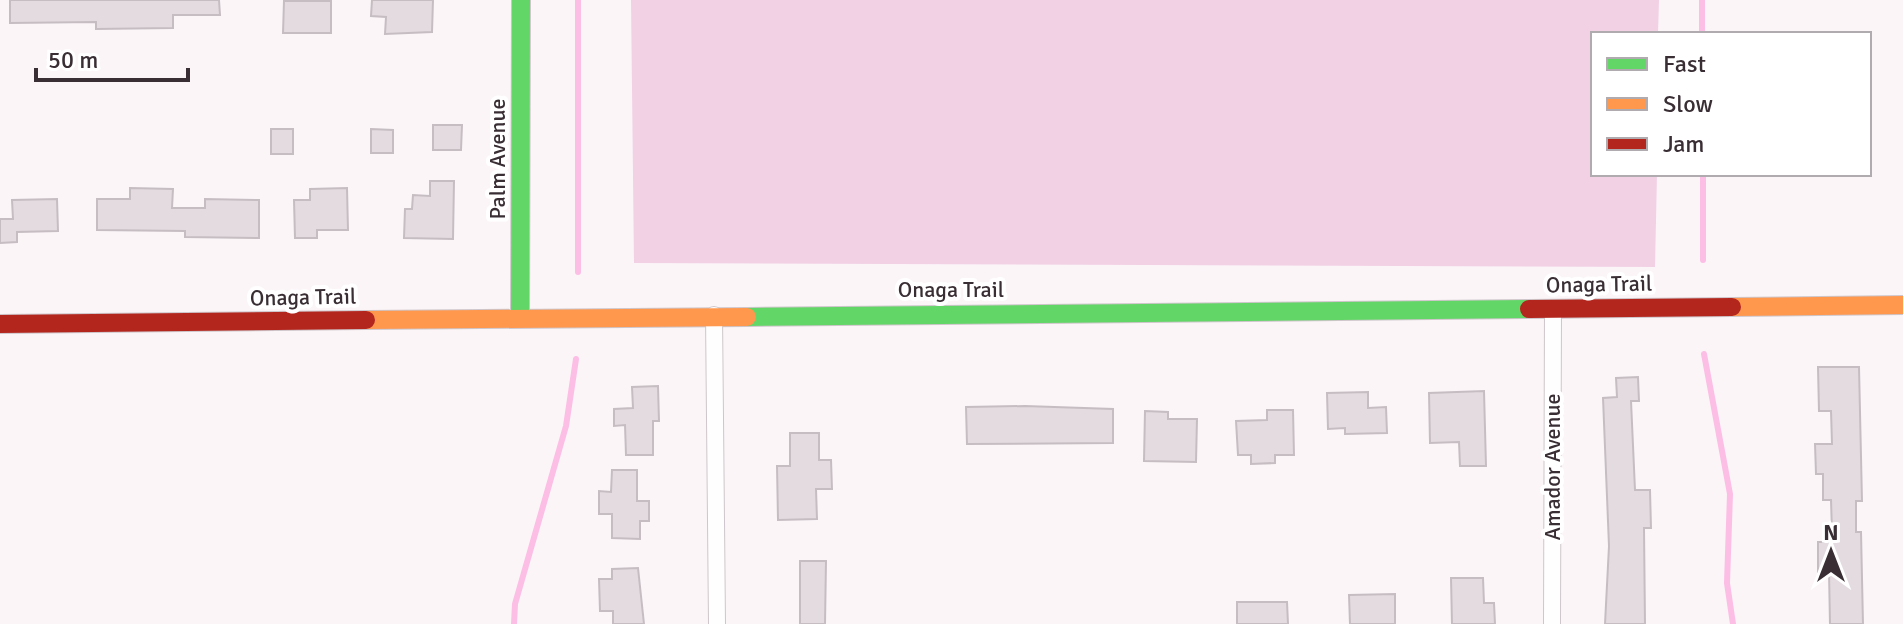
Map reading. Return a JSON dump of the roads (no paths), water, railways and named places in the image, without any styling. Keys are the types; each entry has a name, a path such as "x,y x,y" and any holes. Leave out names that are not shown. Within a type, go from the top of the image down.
{"street":[{"name":"Palm Avenue","path":"520,318 521,0"},
{"name":"Onaga Trail","path":"0,324 1903,305"},
{"name":"Amador Avenue","path":"1552,624 1553,309"},
{"path":"714,315 717,624"}],"waterway":[{"path":"578,0 578,272"},
{"path":"1702,0 1702,32"},
{"path":"1703,176 1703,260"},
{"path":"1704,354 1730,494 1727,583 1733,624"},
{"path":"514,624 515,604 566,426 576,359"}]}
